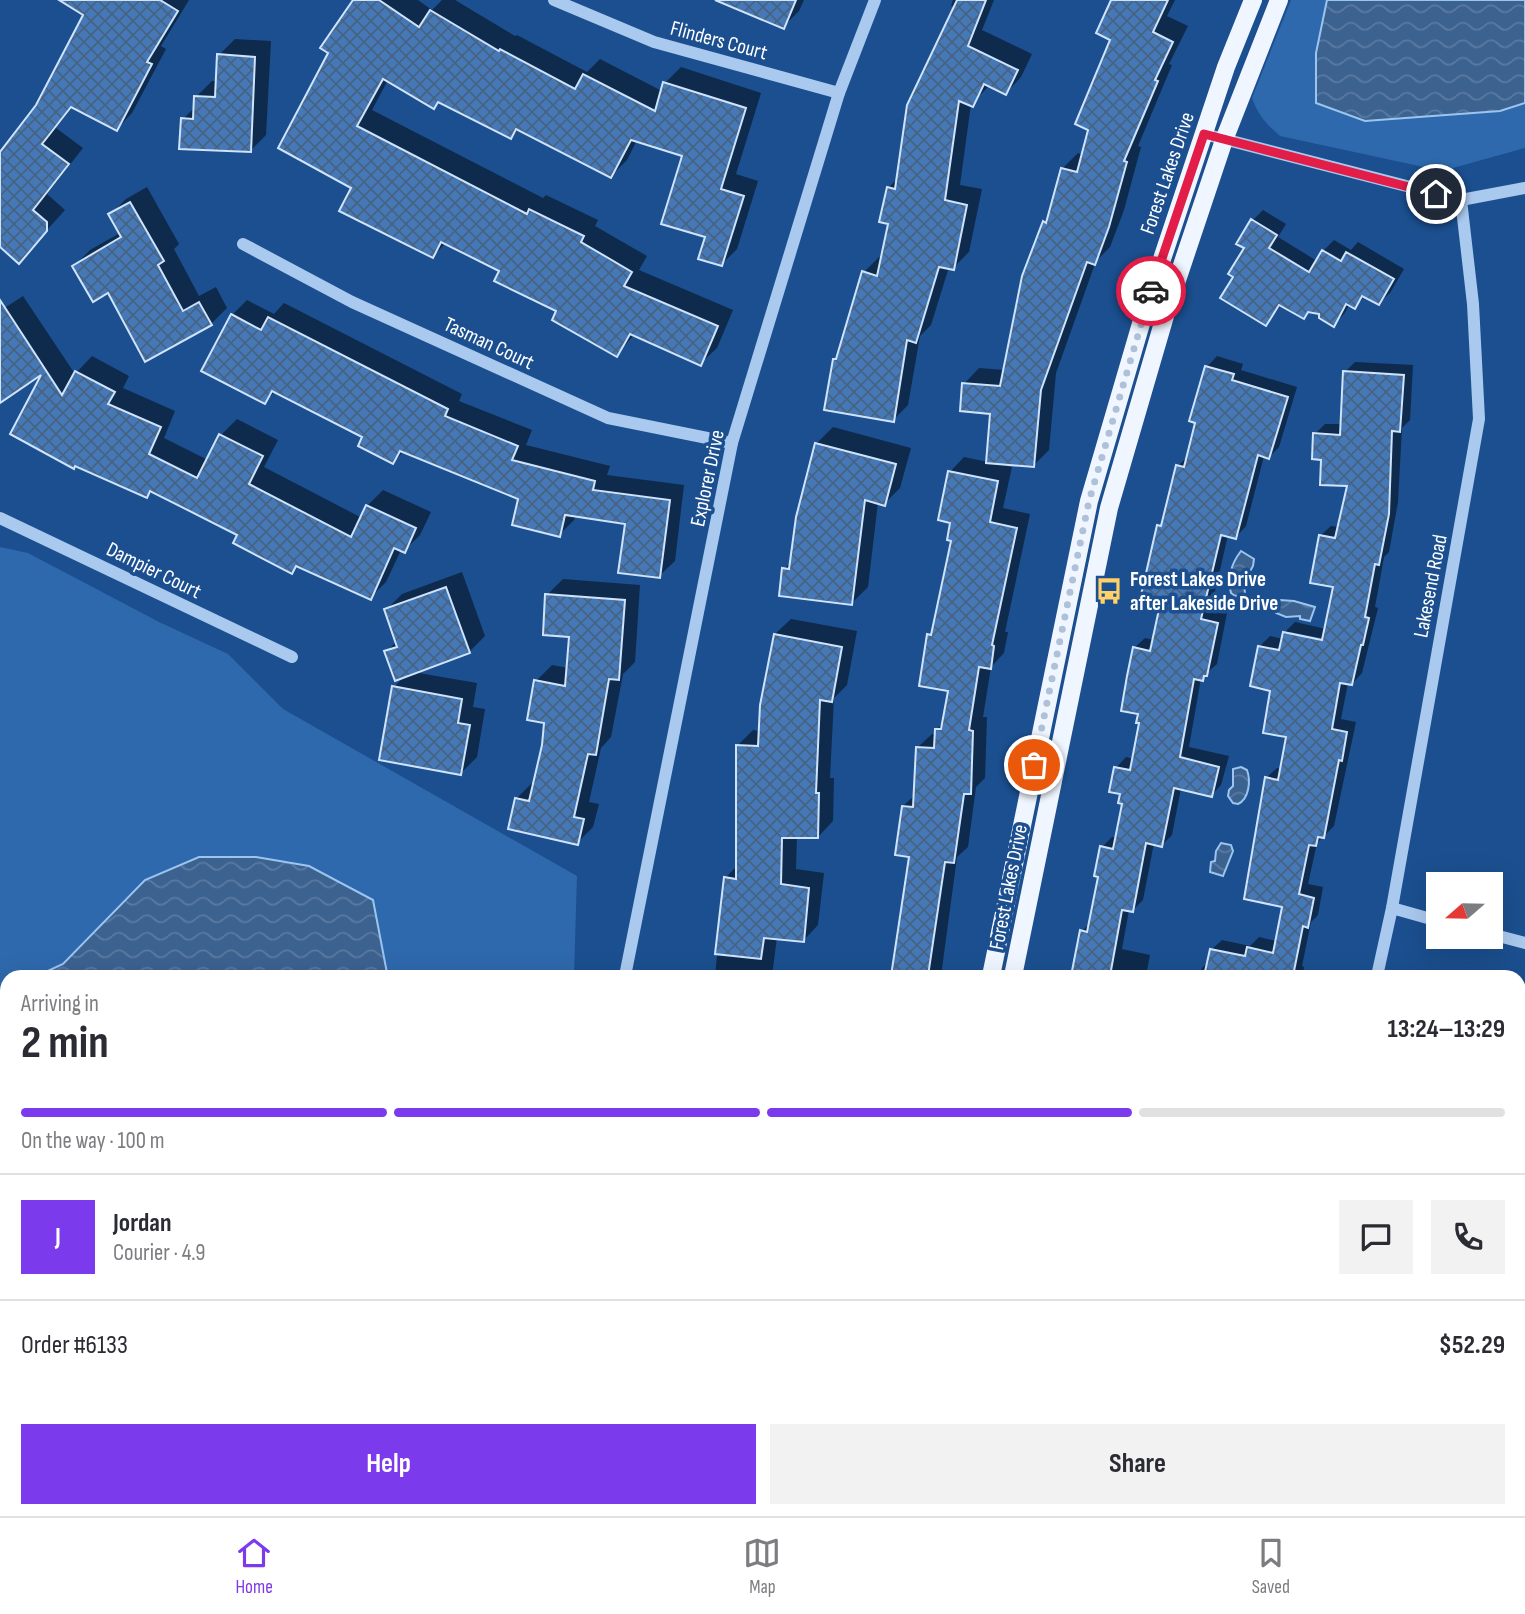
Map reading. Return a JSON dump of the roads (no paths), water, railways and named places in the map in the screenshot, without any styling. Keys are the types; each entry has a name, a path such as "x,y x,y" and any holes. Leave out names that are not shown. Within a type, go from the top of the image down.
{"main road":[{"name":"Forest Lakes Drive","path":"992,970 1089,501 1145,310 1226,67 1254,0"},
{"name":"Forest Lakes Drive","path":"1014,970 1109,508 1165,316 1224,140 1279,0"}],"street":[{"name":"Flinders Court","path":"554,0 654,42 839,93"},
{"name":"Explorer Drive","path":"626,970 732,443 839,93 875,0"},
{"path":"1204,134 1461,200 1525,188"},
{"name":"Lakesend Road","path":"1378,970 1392,908 1479,419 1473,304 1461,200"},
{"name":"Tasman Court","path":"243,244 352,302 607,418 732,443"},
{"name":"Dampier Court","path":"0,518 292,657"},
{"path":"1392,908 1426,917"},
{"path":"1503,937 1525,943"}],"water":[{"path":"1327,0 1525,0 1525,103 1500,111 1365,121 1316,103 1316,53"},
{"path":"1241,551 1254,559 1244,582 1245,594 1235,596 1231,593 1230,577 1232,566"},
{"path":"1280,600 1315,607 1310,621 1300,619 1300,616 1286,617 1276,613"},
{"path":"1241,767 1247,770 1249,784 1245,798 1238,804 1233,803 1228,796 1233,786 1233,769"},
{"path":"1221,843 1231,845 1233,851 1223,876 1210,872 1211,862 1215,861 1216,851"},
{"path":"199,857 256,857 309,866 373,900 386,970 50,970 63,964 145,880"}],"place":[{"name":"Forest Lakes Drive after Lakeside Drive","path":"1109,591"}]}
